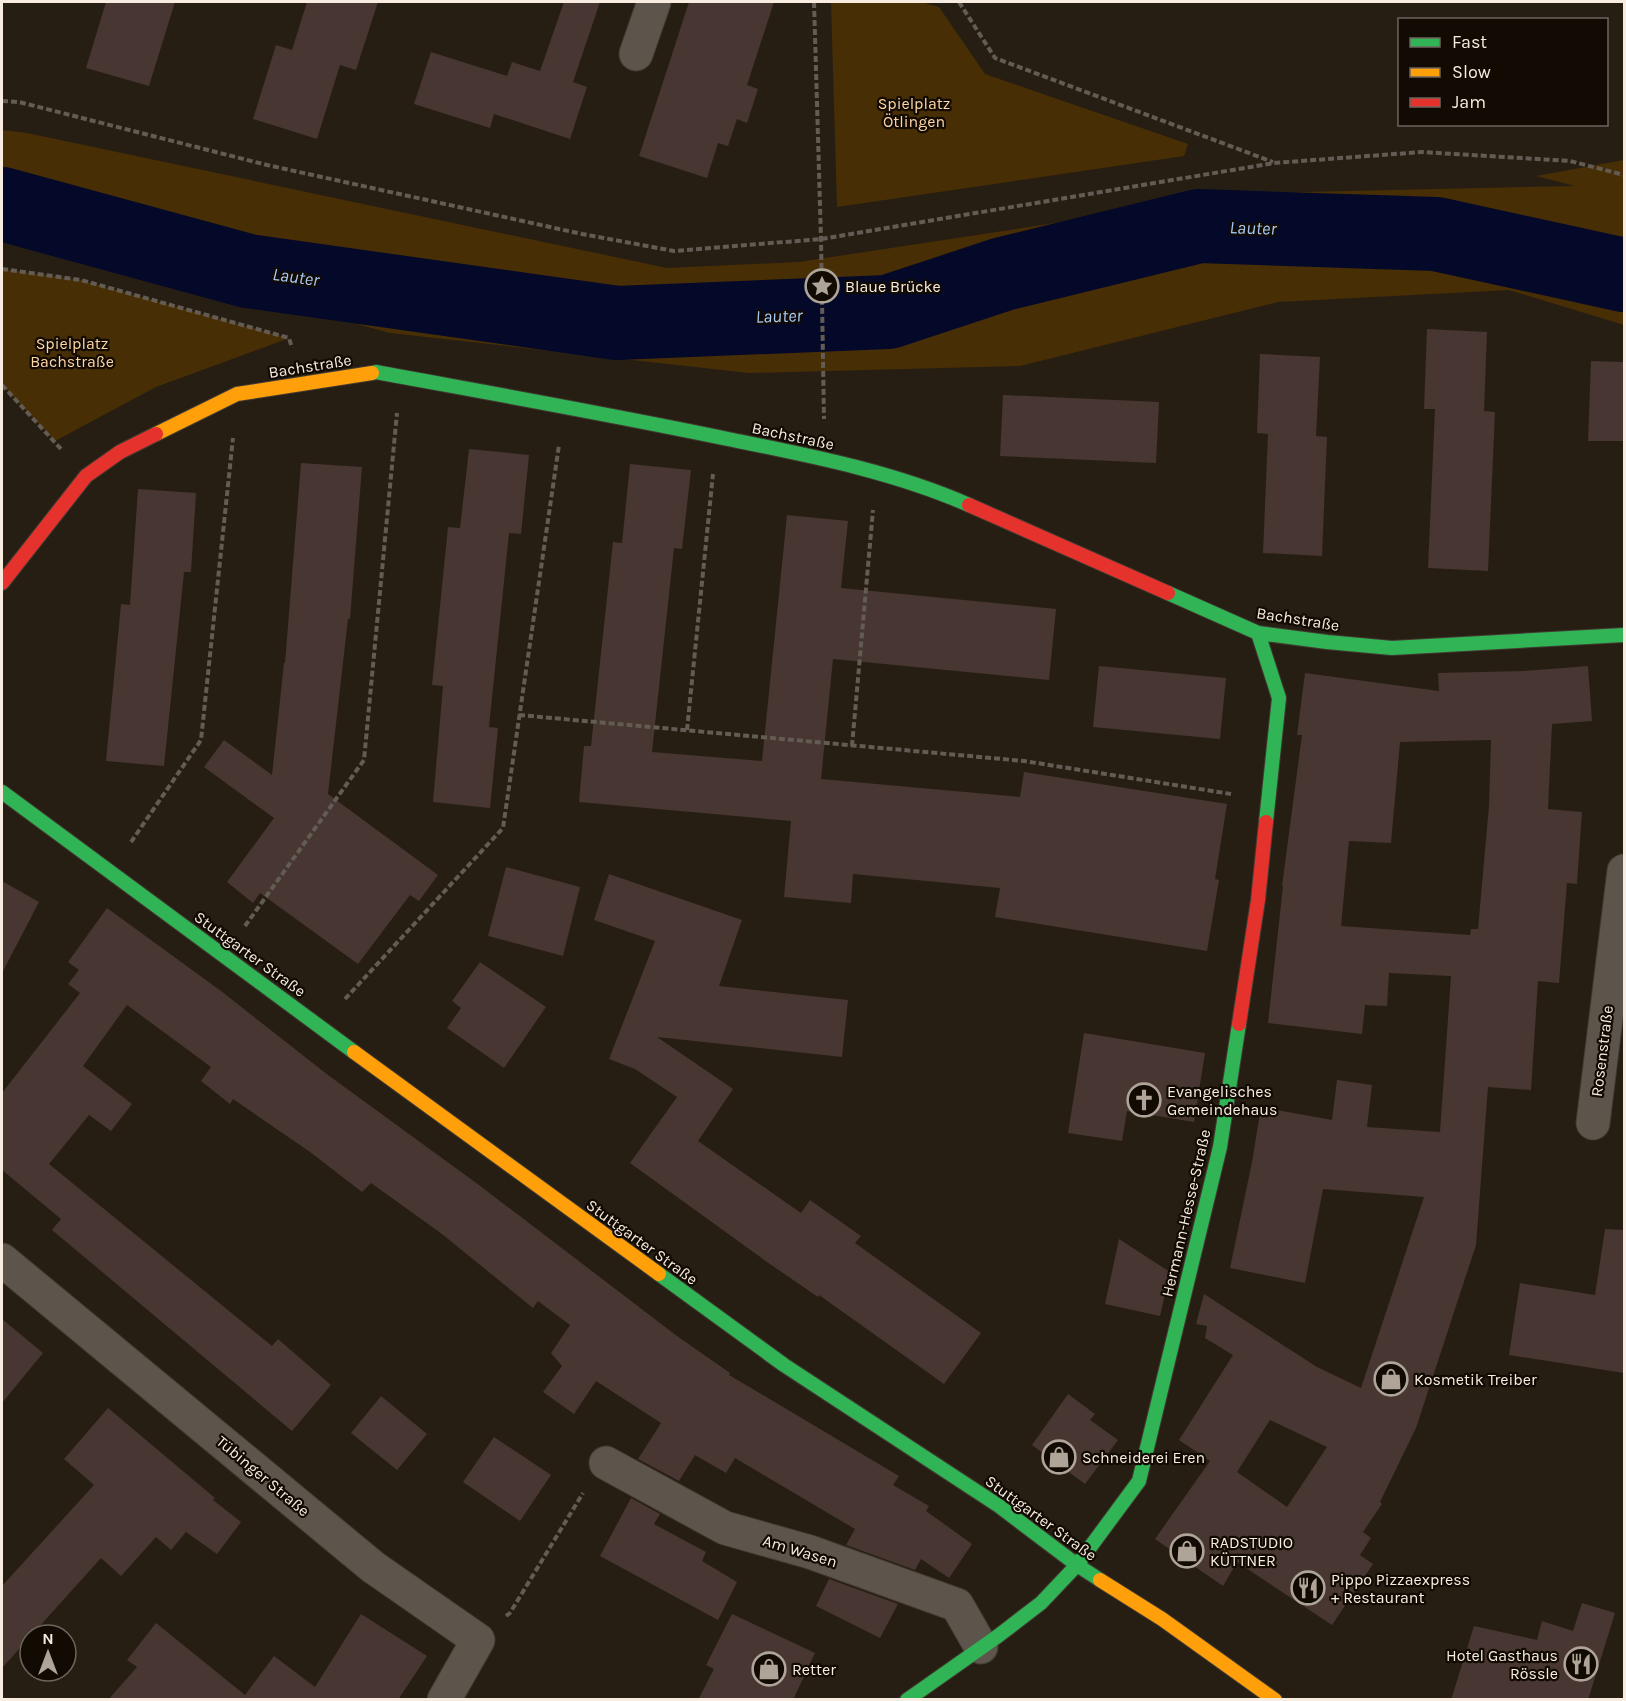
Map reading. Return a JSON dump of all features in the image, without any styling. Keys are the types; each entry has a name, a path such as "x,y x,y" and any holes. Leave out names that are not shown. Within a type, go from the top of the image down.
{"street":[{"path":"636,54 654,2"},
{"name":"Bachstraße","path":"2,583 86,476 120,452 237,394 376,372 825,459 936,490 1258,633 1392,648 1624,634"},
{"name":"Hermann-Hesse-Straße","path":"1077,1565 1139,1480 1220,1147 1258,900 1279,699 1258,633"},
{"name":"Stuttgarter Straße","path":"2,792 489,1152 784,1365 999,1506 1077,1565 1162,1619 1275,1700"},
{"name":"Rosenstraße","path":"1593,1123 1624,871"},
{"name":"Tübinger Straße","path":"2,1260 373,1567 478,1640"},
{"name":"Am Wasen","path":"606,1463 725,1528 810,1552 957,1605 981,1647"},
{"path":"907,1700 1041,1603 1077,1565"},
{"path":"444,1700 478,1640"}],"path":[{"path":"814,2 823,378"},
{"path":"959,2 995,58 1274,163"},
{"path":"2,101 19,102 267,165 582,234 674,251 821,239 1274,163 1422,152 1570,161 1624,176"},
{"path":"2,269 81,280 289,338 300,384"},
{"path":"224,956 364,760 401,376"},
{"path":"2,386 86,476"},
{"path":"110,872 201,740 237,394"},
{"path":"320,1026 503,828 564,407"},
{"path":"687,730 716,437"},
{"path":"852,746 877,474"},
{"path":"519,715 1024,761 1268,800"},
{"path":"478,1640 510,1613 594,1474 606,1463"}],"green space":[{"name":"Spielplatz Ötlingen","path":"831,2 921,2 939,7 985,74 1188,144 1184,156 837,207"},
{"path":"2,130 27,133 667,268 799,262 1253,193 1575,186 1536,176 1624,160 1624,325 1509,290 1278,302 1020,366 749,373 390,333 33,236 2,233"},
{"name":"Spielplatz Bachstraße","path":"2,269 81,280 289,338 156,387 55,441 2,385"}],"building":[{"path":"106,2 175,2 149,86 86,68"},
{"path":"307,2 378,2 356,70 340,65 317,139 253,119 276,45 292,50"},
{"path":"564,2 600,2 573,82 587,87 570,139 494,114 490,128 414,104 431,52 507,76 512,62 540,71"},
{"path":"689,2 774,2 747,85 758,89 747,123 737,119 728,146 718,143 707,178 639,156"},
{"path":"1427,329 1487,332 1484,411 1495,412 1488,571 1428,568 1435,409 1424,409"},
{"path":"1260,354 1320,357 1316,436 1327,437 1322,556 1263,553 1268,434 1257,433"},
{"path":"1591,361 1624,362 1624,441 1588,441"},
{"path":"1003,395 1159,402 1156,463 1000,456"},
{"path":"469,449 529,455 521,534 509,533 489,727 498,728 490,808 433,802 443,686 432,685 448,527 460,528"},
{"path":"301,463 362,467 350,619 348,619 328,794 438,875 419,901 410,895 358,964 260,893 253,903 227,882 274,818 204,767 224,740 272,775 285,663"},
{"path":"630,464 691,470 682,549 674,548 652,752 762,761 787,515 848,521 841,588 1056,609 1049,680 833,659 821,779 1020,797 1024,772 1227,804 1215,879 1219,880 1207,951 995,917 1000,888 853,874 851,903 784,897 791,821 579,802 584,746 591,746 613,542 622,543"},
{"path":"138,489 196,493 191,572 184,572 164,766 106,761 121,604 130,605"},
{"path":"1099,666 1226,678 1220,739 1093,727"},
{"path":"1588,666 1592,721 1552,724 1548,809 1582,812 1577,884 1567,883 1559,983 1538,981 1531,1090 1488,1087 1476,1245 1416,1428 1380,1502 1382,1504 1363,1532 1371,1538 1360,1555 1373,1564 1332,1625 1237,1562 1223,1586 1155,1539 1210,1461 1179,1440 1233,1355 1205,1338 1207,1326 1196,1324 1204,1294 1317,1367 1361,1388 1424,1197 1323,1189 1305,1283 1230,1268 1261,1107 1332,1120 1337,1080 1372,1085 1367,1127 1440,1132 1451,976 1389,973 1387,1006 1365,1005 1362,1034 1268,1023 1282,886 1302,735 1297,735 1305,673 1439,691 1438,673 1523,671","holes":["1491,740 1489,806 1478,929 1471,929 1470,935 1341,926 1349,841 1391,843 1400,742","1270,1420 1327,1447 1287,1507 1237,1472"]},
{"path":"506,867 580,887 563,956 488,936"},
{"path":"609,874 742,920 719,986 848,1000 842,1057 657,1037 733,1089 698,1141 801,1213 810,1200 861,1236 855,1243 981,1333 944,1384 819,1295 818,1297 767,1262 630,1163 677,1097 635,1069 609,1059 655,941 594,920"},
{"path":"2,881 39,902 2,973"},
{"path":"107,908 221,991 328,1075 479,1185 677,1336 730,1373 729,1375 899,1476 893,1485 929,1506 926,1511 972,1544 949,1578 921,1559 915,1570 846,1545 855,1529 735,1458 726,1473 695,1455 679,1481 638,1459 661,1423 596,1381 574,1414 543,1392 562,1366 551,1353 570,1325 538,1301 533,1308 442,1234 371,1183 362,1192 310,1152 233,1099 230,1104 201,1081 211,1067 127,1005 83,1066 132,1104 111,1131 89,1115 49,1164 272,1346 278,1339 331,1385 292,1431 52,1230 61,1219 2,1170 2,1093 80,993 68,984 79,970 68,962"},
{"path":"480,962 546,1007 504,1068 447,1028 461,1008 452,1001"},
{"path":"1084,1033 1205,1053 1194,1122 1127,1111 1122,1141 1068,1133"},
{"path":"1605,1229 1624,1230 1624,1373 1509,1355 1520,1283 1595,1295"},
{"path":"1119,1239 1170,1272 1160,1316 1105,1304"},
{"path":"2,1319 43,1353 2,1403"},
{"path":"1068,1394 1095,1414 1090,1420 1118,1440 1085,1484 1032,1445"},
{"path":"381,1396 427,1434 397,1470 351,1433"},
{"path":"108,1408 241,1522 217,1554 186,1532 171,1550 156,1537 121,1576 101,1558 42,1623 18,1623 18,1650 2,1668 2,1586 94,1485 64,1459"},
{"path":"494,1437 551,1475 520,1521 463,1482"},
{"path":"631,1498 660,1514 654,1524 706,1552 702,1561 737,1582 718,1620 600,1556"},
{"path":"829,1579 898,1604 880,1638 816,1606"},
{"path":"1582,1603 1615,1613 1588,1700 1451,1700 1474,1626 1537,1640 1542,1621 1573,1631"},
{"path":"361,1614 427,1656 398,1700 108,1700 137,1667 127,1660 156,1623 245,1695 274,1656 315,1687"},
{"path":"732,1614 815,1653 793,1700 698,1700 714,1669 706,1665"}],"waterway":[{"name":"Lauter","path":"2,204 248,271 617,323 888,312 1003,274 1199,226 1436,234 1624,275"}],"traffic: fast":[{"path":"372,373 554,405 793,452 912,483 969,505"},
{"path":"1168,593 1258,633 1392,648 1624,635"},
{"path":"1258,633 1279,698 1266,822"},
{"path":"2,792 354,1052"},
{"path":"907,1700 1041,1603 1077,1565 1139,1481 1220,1147 1239,1024"},
{"path":"659,1274 784,1365 999,1506 1100,1580"}],"traffic: slow":[{"path":"156,434 237,394 372,373"},
{"path":"354,1052 659,1274"},
{"path":"1100,1580 1162,1619 1275,1700"}],"traffic: jam":[{"path":"2,583 86,476 120,452 156,434"},
{"path":"969,505 1168,593"},
{"path":"1239,1024 1258,900 1266,822"}],"place":[{"name":"Blaue Brücke","path":"822,286"},
{"name":"Evangelisches Gemeindehaus","path":"1144,1100"},
{"name":"Kosmetik Treiber","path":"1391,1379"},
{"name":"Schneiderei Eren","path":"1059,1457"},
{"name":"RADSTUDIO KÜTTNER","path":"1187,1551"},
{"name":"Pippo Pizzaexpress + Restaurant","path":"1308,1588"},
{"name":"Hotel Gasthaus Rössle","path":"1581,1664"},
{"name":"Retter","path":"769,1669"}]}
